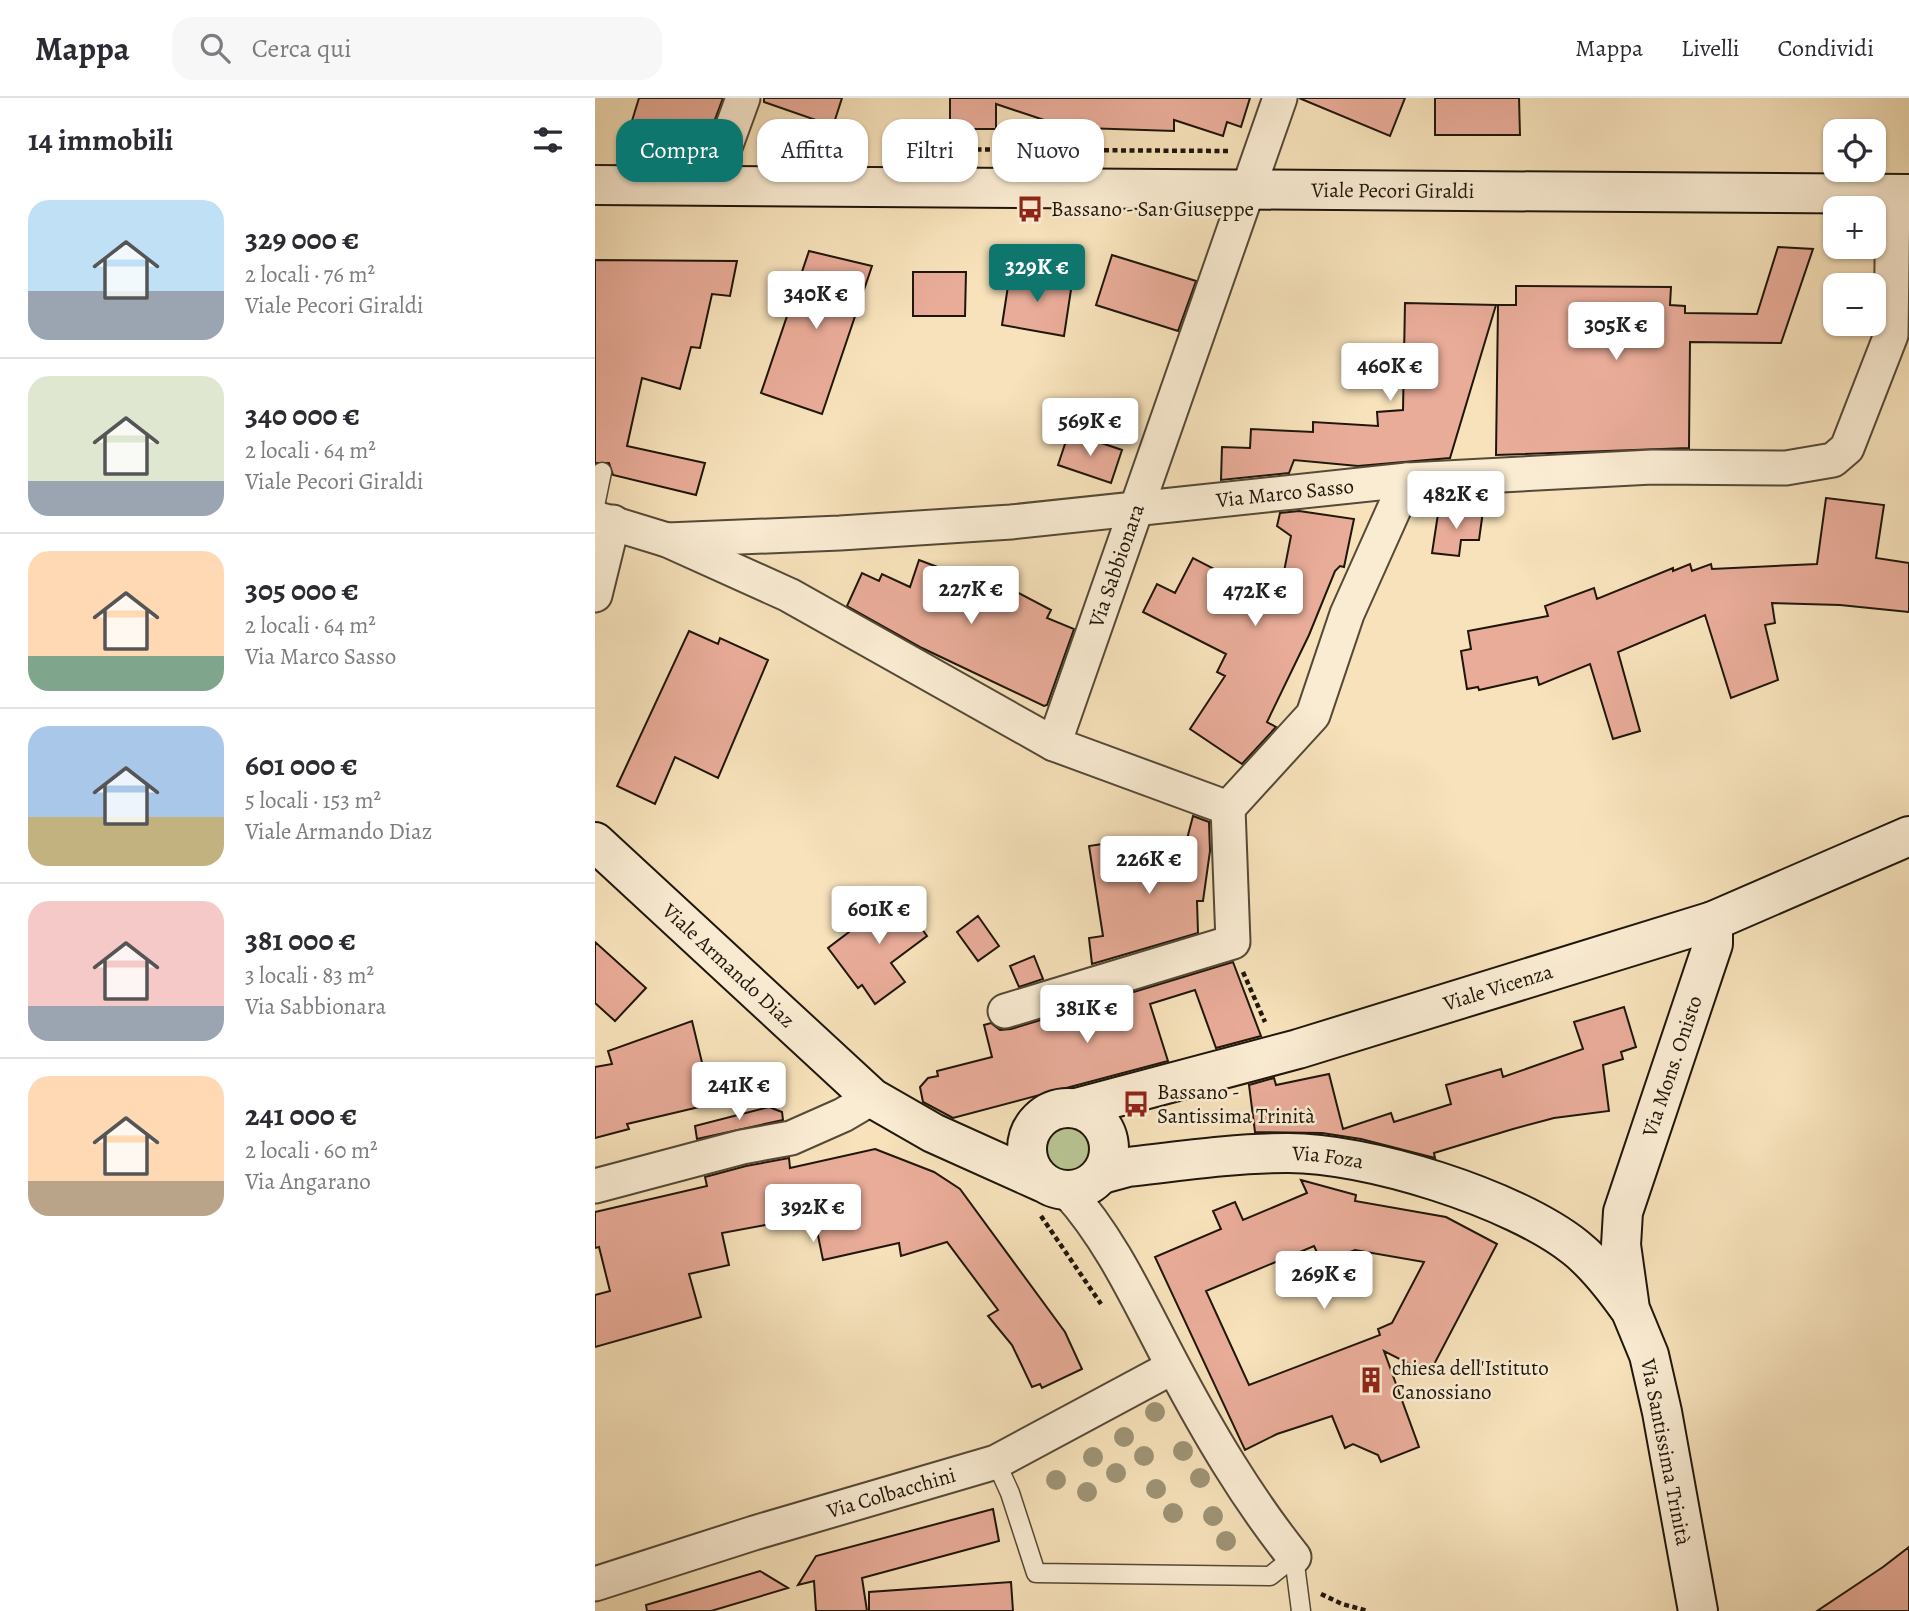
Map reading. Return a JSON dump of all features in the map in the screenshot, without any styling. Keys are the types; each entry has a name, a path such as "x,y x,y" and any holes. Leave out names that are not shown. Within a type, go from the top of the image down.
{"street":[{"path":"711,186 744,98"},
{"name":"Via Sabbionara","path":"1054,744 1280,98"},
{"name":"Viale Pecori Giraldi","path":"595,185 1901,194"},
{"name":"Via Marco Sasso","path":"667,540 932,527 1137,509 1407,480 1652,467 1786,468 1833,460 1847,448 1891,335 1901,194"},
{"path":"1005,1011 1233,942 1228,808 1313,715 1347,614 1407,480"},
{"path":"595,595 601,515 667,540 789,595 1054,744 1228,808"},
{"name":"Viale Vicenza","path":"1076,1108 1277,1052 1298,1049 1713,921 1909,836"},
{"name":"Viale Armando Diaz","path":"595,842 871,1098 933,1133 1069,1186"},
{"name":"Via Mons. Onisto","path":"1623,1212 1713,944 1713,921"},
{"path":"595,1186 742,1147 791,1139 843,1115 871,1098"},
{"path":"1069,1186 1108,1161 1107,1134 1099,1122 1076,1108 1048,1112 1038,1121 1026,1145 1032,1171 1069,1186 1096,1229 1223,1456 1296,1569"},
{"name":"Viale Armando Diaz","path":"933,1133 968,1137 1007,1131 1038,1121"},
{"name":"Via Foza","path":"1069,1186 1162,1163 1287,1153 1313,1154 1420,1175 1570,1237 1594,1238 1608,1230 1623,1212"},
{"name":"Via Santissima Trinità","path":"1623,1212 1621,1245 1630,1309 1649,1355 1662,1412 1697,1611"},
{"name":"Via Foza","path":"1544,1227 1576,1248 1630,1309"},
{"name":"Via Colbacchini","path":"595,1584 754,1533 996,1462 1173,1367"}],"lane":[{"path":"601,515 602,472"},
{"path":"996,1462 1010,1493 1035,1573 1270,1576 1296,1569 1301,1611"}],"path":[{"path":"1233,942 1277,1052"},
{"path":"1069,1186 1105,1310"},
{"path":"1296,1569 1342,1604 1368,1611"}],"green space":[{"path":"1068,1125 1086,1132 1093,1150 1086,1168 1068,1175 1050,1168 1043,1150 1050,1132"}],"building":[{"path":"639,98 723,98 715,119 633,119"},
{"path":"764,98 842,98 835,119 813,119 764,102"},
{"path":"950,98 1250,98 1241,127 1227,122 1223,136 1174,120 1174,131 1104,129 1104,119 1041,119 996,104 996,119 992,119 992,129 978,129 978,119 950,119"},
{"path":"1299,98 1405,98 1390,136"},
{"path":"1435,98 1519,98 1520,135 1435,135"},
{"path":"1778,247 1813,249 1781,343 1690,342 1689,448 1496,455 1498,305 1516,305 1516,286 1671,287 1670,305 1685,306 1685,313 1757,314"},
{"path":"809,251 872,266 822,414 761,393"},
{"path":"1112,255 1196,281 1178,331 1096,305"},
{"path":"595,260 737,261 730,296 712,294 700,348 691,347 680,389 642,378 627,446 705,463 696,495 613,475 609,463 595,463"},
{"path":"913,272 966,272 965,316 913,316"},
{"path":"1010,273 1072,283 1064,336 1002,325"},
{"path":"1405,303 1496,305 1450,458 1358,466 1294,460 1289,473 1221,480 1222,447 1250,448 1251,429 1313,432 1313,422 1378,426 1377,412 1403,410"},
{"path":"1069,432 1122,450 1111,483 1058,465"},
{"path":"1826,498 1884,505 1876,558 1909,563 1909,612 1840,605 1772,603 1775,623 1765,625 1778,680 1731,698 1705,615 1618,652 1640,731 1613,739 1590,664 1539,685 1537,677 1479,690 1478,687 1467,689 1461,651 1471,649 1468,631 1548,616 1545,606 1594,588 1597,599 1673,568 1673,571 1690,564 1692,571 1711,564 1712,569 1817,564"},
{"path":"1299,511 1354,519 1344,567 1340,566 1335,571 1309,635 1267,722 1276,727 1242,764 1190,729 1225,676 1217,672 1226,654 1143,612 1157,584 1175,593 1193,558 1278,602 1291,536 1277,526 1280,513"},
{"path":"1483,511 1479,540 1461,540 1459,556 1432,553 1438,514"},
{"path":"919,560 977,582 982,574 1051,610 1047,618 1074,629 1047,705 1044,706 922,648 847,606 862,573 879,581 882,574 910,587"},
{"path":"689,631 718,644 720,638 768,660 718,778 675,757 655,804 617,786"},
{"path":"1193,816 1209,822 1210,851 1203,901 1197,901 1198,933 1092,964 1089,938 1103,936 1089,846 1116,842 1119,863 1182,858"},
{"path":"892,888 927,936 891,963 905,982 875,1004 862,985 858,988 828,948 870,916 865,909"},
{"path":"978,916 999,946 978,961 957,932"},
{"path":"595,942 646,988 615,1021 595,1003"},
{"path":"1034,956 1043,979 1019,987 1010,966"},
{"path":"1233,962 1261,1036 1216,1048 1195,990 1150,1004 1168,1061 953,1118 923,1102 920,1087 928,1078 938,1076 937,1071 992,1057 984,1025 991,1023 1000,1030 1011,1029"},
{"path":"1624,1007 1636,1047 1621,1052 1623,1059 1603,1065 1609,1111 1554,1118 1513,1129 1434,1153 1435,1158 1361,1139 1322,1133 1255,1132 1249,1085 1274,1078 1276,1085 1329,1074 1343,1129 1391,1113 1394,1122 1451,1104 1446,1085 1501,1069 1503,1077 1583,1049 1574,1022"},
{"path":"692,1021 712,1104 627,1124 629,1129 595,1138 595,1067 612,1064 608,1051"},
{"path":"769,1107 782,1112 783,1120 697,1139 695,1126"},
{"path":"875,1149 934,1172 960,1189 1065,1332 1082,1369 1042,1388 1040,1384 1032,1387 1012,1345 988,1316 998,1310 947,1242 901,1256 899,1243 823,1260 814,1216 722,1233 729,1265 689,1274 701,1317 595,1347 595,1295 610,1291 599,1247 595,1248 595,1212 707,1186 705,1177 746,1166 789,1158 790,1168"},
{"path":"1301,1180 1356,1195 1355,1201 1446,1217 1497,1244 1429,1374 1384,1351 1419,1447 1381,1462 1378,1455 1353,1444 1345,1448 1332,1416 1277,1434 1245,1450 1155,1257 1221,1229 1213,1211 1235,1202 1243,1220 1307,1193","holes":["1314,1246 1322,1263 1355,1250 1424,1262 1392,1323 1378,1329 1380,1335 1249,1385 1206,1291"]},
{"path":"993,1509 999,1541 862,1578 867,1611 816,1611 814,1581 798,1585 816,1556"},
{"path":"1909,1547 1909,1611 1817,1611 1883,1567"},
{"path":"760,1571 788,1588 711,1611 647,1611 646,1605"},
{"path":"1011,1582 1013,1611 869,1611 869,1592"}],"place":[{"name":"Bassano - San Giuseppe","path":"1030,209"},
{"name":"Bassano - Santissima Trinità","path":"1136,1104"},
{"name":"chiesa dell'Istituto Canossiano","path":"1371,1380"}]}
